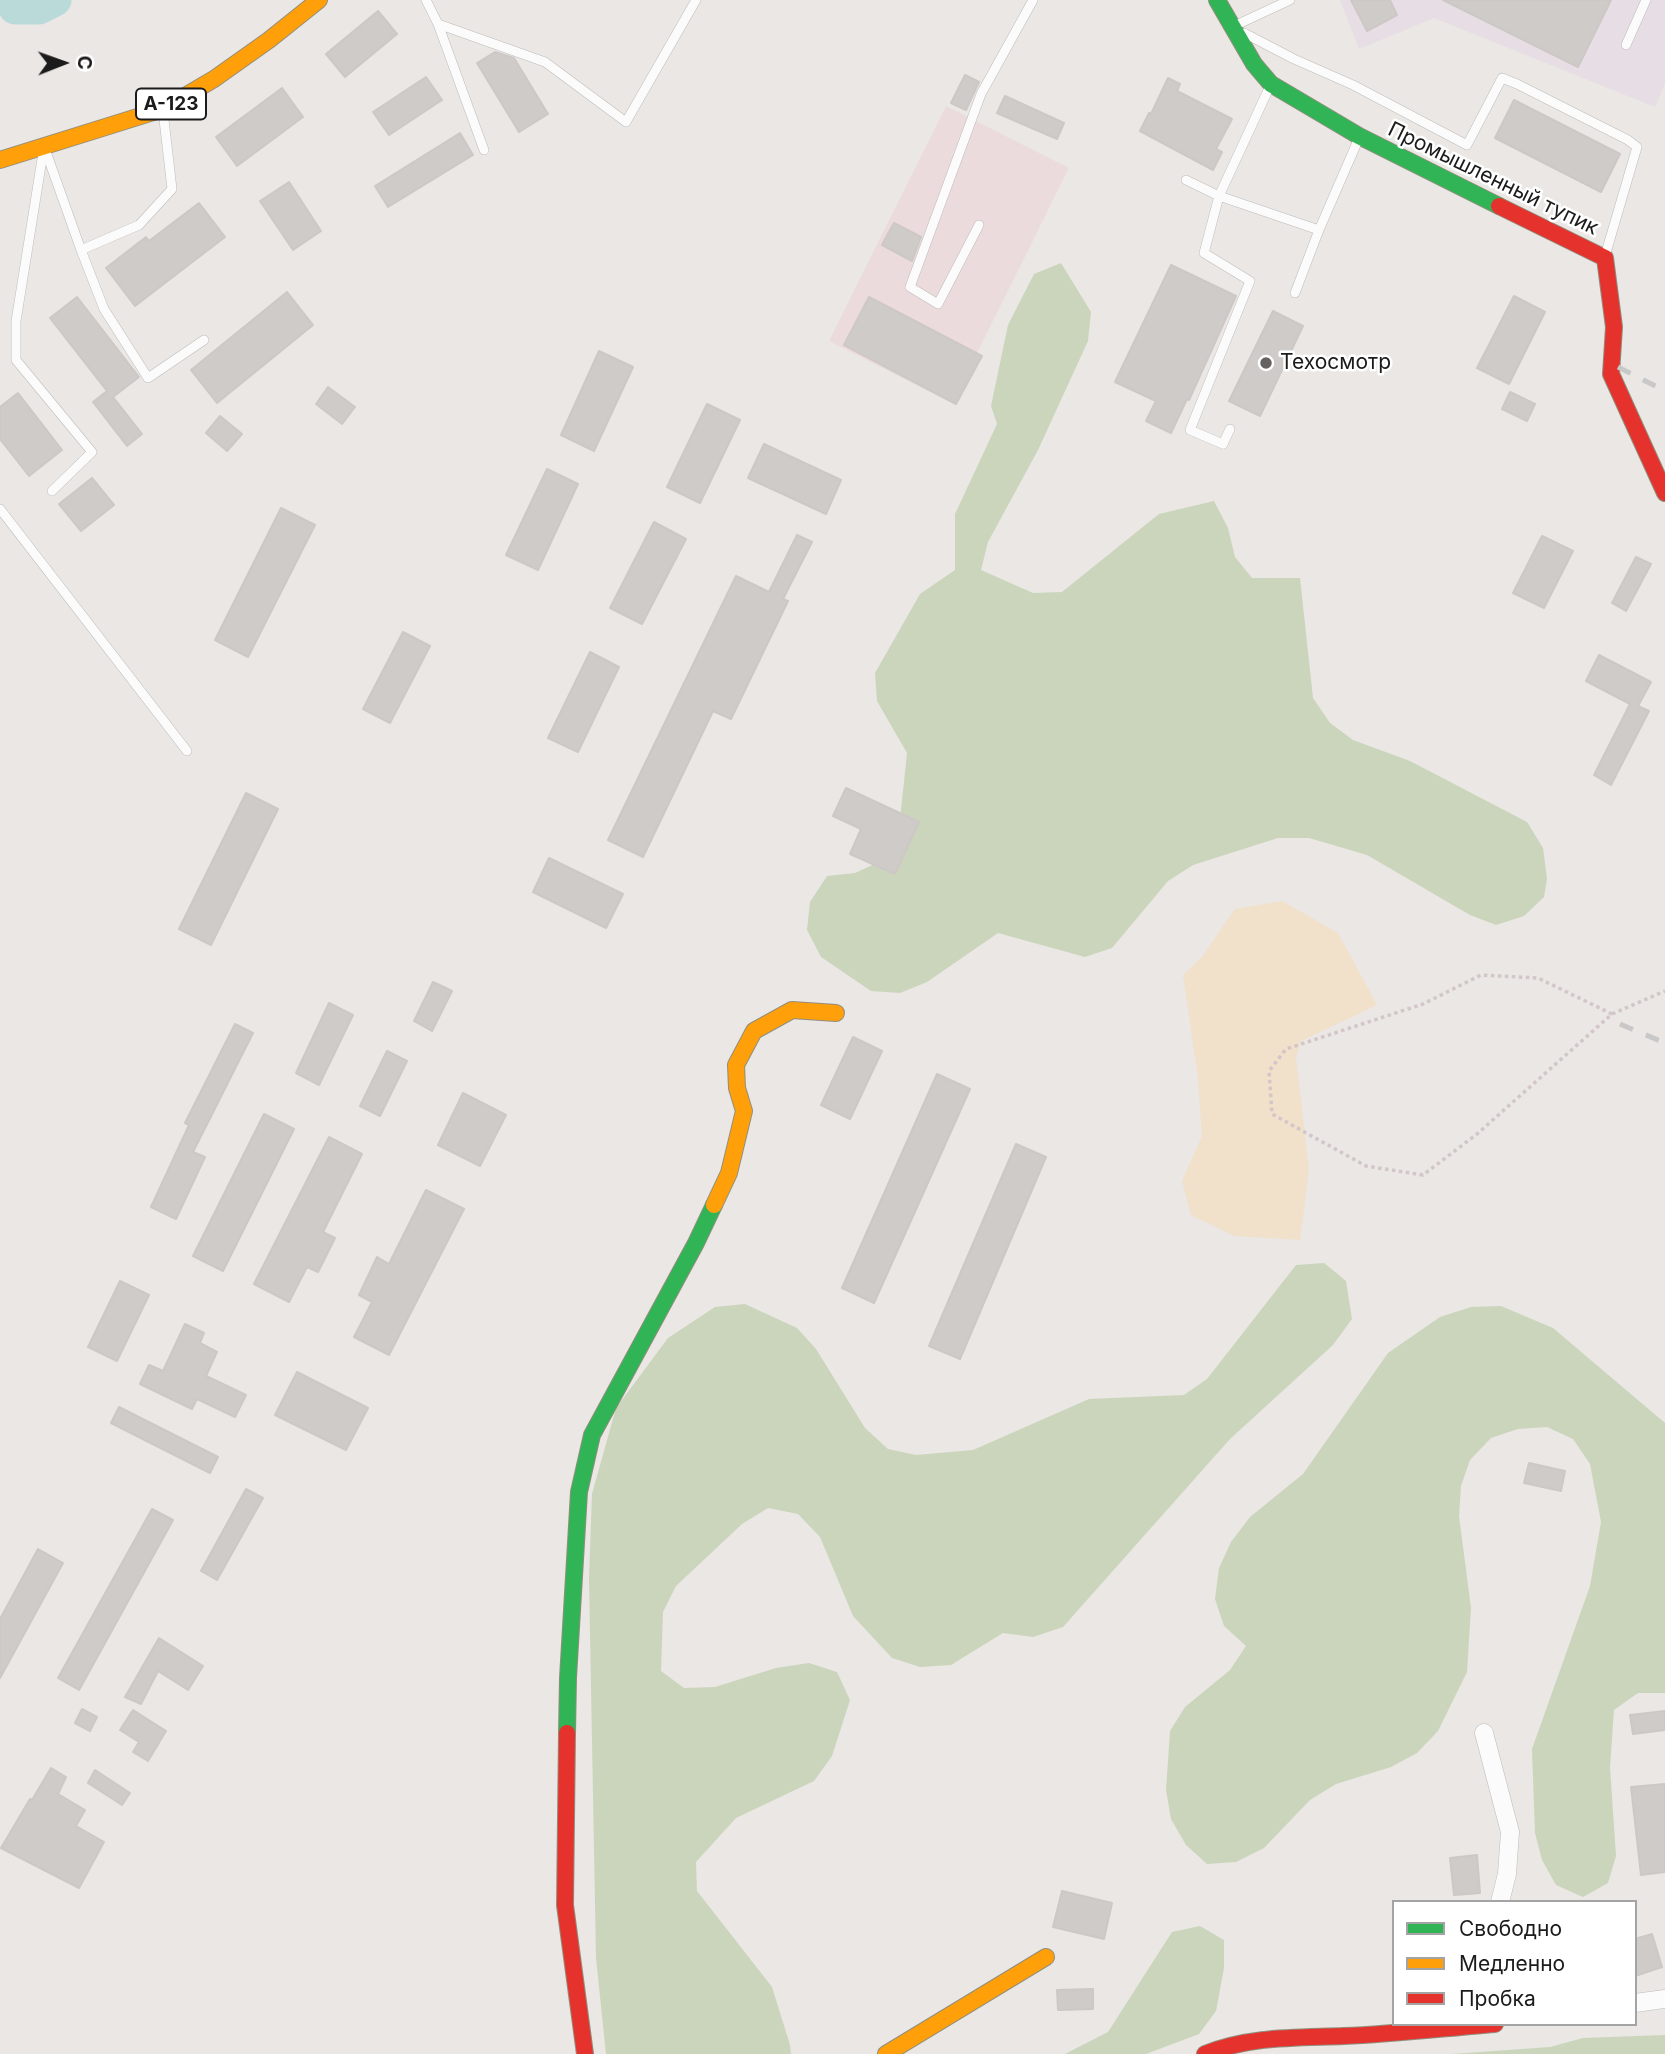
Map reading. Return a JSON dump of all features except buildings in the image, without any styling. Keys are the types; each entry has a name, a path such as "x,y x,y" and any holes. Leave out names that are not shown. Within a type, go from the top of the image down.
{"street":[{"name":"А-123","path":"0,160 163,109 214,79 319,0"},
{"name":"Промышленный тупик","path":"1217,0 1254,65 1271,84 1359,136 1605,258 1614,327 1612,374 1665,493"},
{"path":"585,2054 565,1905 568,1678 579,1492 592,1435 696,1243 729,1173 744,1111 737,1088 736,1065 754,1031 792,1010 836,1013"},
{"path":"1484,1733 1510,1832 1507,1874 1500,1900"},
{"path":"886,2054 1046,1957"},
{"path":"1637,2003 1665,1999"},
{"path":"1205,2054 1215,2049 1269,2037 1343,2036 1470,2026"}],"lane":[{"path":"426,0 438,24 484,150"},
{"path":"438,24 545,62 626,122 696,0"},
{"path":"979,225 938,304 910,287 981,94 1033,0"},
{"path":"1232,27 1290,0"},
{"path":"1626,45 1646,0"},
{"path":"1232,27 1353,85 1467,145 1502,78 1517,83 1628,140 1637,147 1605,258"},
{"path":"1230,429 1223,444 1190,430 1250,281 1204,253 1219,197 1271,84"},
{"path":"81,250 139,225 172,189 163,109"},
{"path":"1295,293 1359,136"},
{"path":"44,148 104,309 148,377 204,340"},
{"path":"44,148 16,321 16,360 92,452 52,491"},
{"path":"1186,180 1219,197 1319,229"},
{"path":"0,509 187,751"}],"path":[{"path":"1612,1014 1538,978 1481,975 1423,1003 1286,1049 1269,1071 1272,1114 1366,1166 1423,1175 1477,1134 1612,1014 1665,991"}],"shaded area":[{"path":"1340,0 1665,0 1665,84 1655,107 1434,18 1359,49"},
{"path":"946,106 1069,168 952,403 829,341"}],"green space":[{"path":"1061,263 1091,312 1088,341 1038,450 988,542 981,570 1033,593 1062,592 1159,514 1214,501 1228,528 1235,557 1252,578 1300,578 1313,698 1330,723 1353,740 1410,761 1527,822 1543,848 1547,879 1544,897 1524,916 1496,925 1470,915 1367,855 1309,838 1278,838 1193,865 1168,881 1112,948 1085,957 998,933 927,982 900,993 871,991 821,957 807,930 810,902 827,876 855,873 881,861 898,838 907,753 877,701 875,673 920,594 955,570 955,514 997,424 991,406 1008,325 1034,274"},
{"path":"1324,1263 1346,1281 1352,1319 1333,1345 1230,1439 1063,1627 1033,1637 1003,1633 951,1665 920,1667 892,1658 853,1616 820,1537 798,1514 768,1508 742,1524 676,1586 663,1612 661,1671 684,1688 715,1687 776,1668 809,1663 837,1672 850,1700 832,1756 814,1781 736,1818 696,1862 697,1891 772,1987 791,2054 606,2054 596,1958 589,1578 592,1494 616,1408 668,1338 715,1307 745,1304 797,1328 816,1349 865,1428 888,1449 916,1455 973,1450 1089,1399 1184,1395 1207,1379 1296,1265"},
{"path":"1501,1306 1553,1328 1665,1423 1665,1693 1638,1693 1614,1710 1610,1767 1616,1856 1608,1883 1583,1897 1556,1885 1542,1860 1535,1833 1532,1749 1590,1586 1601,1522 1590,1464 1573,1439 1547,1427 1518,1429 1491,1438 1470,1460 1461,1486 1459,1516 1471,1608 1467,1672 1438,1731 1417,1753 1391,1767 1336,1784 1310,1800 1264,1848 1236,1862 1207,1864 1186,1845 1171,1819 1166,1790 1170,1731 1185,1707 1230,1670 1246,1646 1224,1626 1215,1599 1219,1568 1231,1542 1250,1517 1303,1474 1388,1353 1440,1317 1471,1307"},
{"path":"1200,1926 1224,1940 1224,1968 1216,2011 1199,2034 1146,2054 1065,2054 1108,2032 1172,1932"},
{"path":"1665,2035 1665,2054 1452,2054 1550,2047 1583,2038"}],"sand":[{"path":"1282,901 1338,933 1377,1005 1301,1041 1296,1058 1309,1169 1300,1240 1234,1236 1191,1215 1182,1181 1202,1136 1198,1079 1183,975 1202,957 1235,909"}],"waterway":[{"path":"13,0 15,8 39,8 55,0"}],"railway":[{"path":"1618,367 1665,391"},
{"path":"1620,1024 1665,1043"}],"traffic: fast":[{"path":"1217,0 1254,64 1271,84 1359,136 1499,206"},
{"path":"567,1733 579,1492 592,1435 714,1205"}],"traffic: slow":[{"path":"0,160 163,109 214,79 319,0"},
{"path":"714,1205 729,1173 744,1111 737,1088 736,1065 754,1031 792,1010 836,1013"},
{"path":"886,2054 1046,1957"}],"traffic: jam":[{"path":"1499,206 1605,258 1614,327 1611,374 1665,493"},
{"path":"567,1733 565,1905 585,2054"},
{"path":"1205,2054 1239,2044 1273,2039 1382,2034 1472,2026"}],"place":[{"name":"Техосмотр","path":"1266,363"}]}
